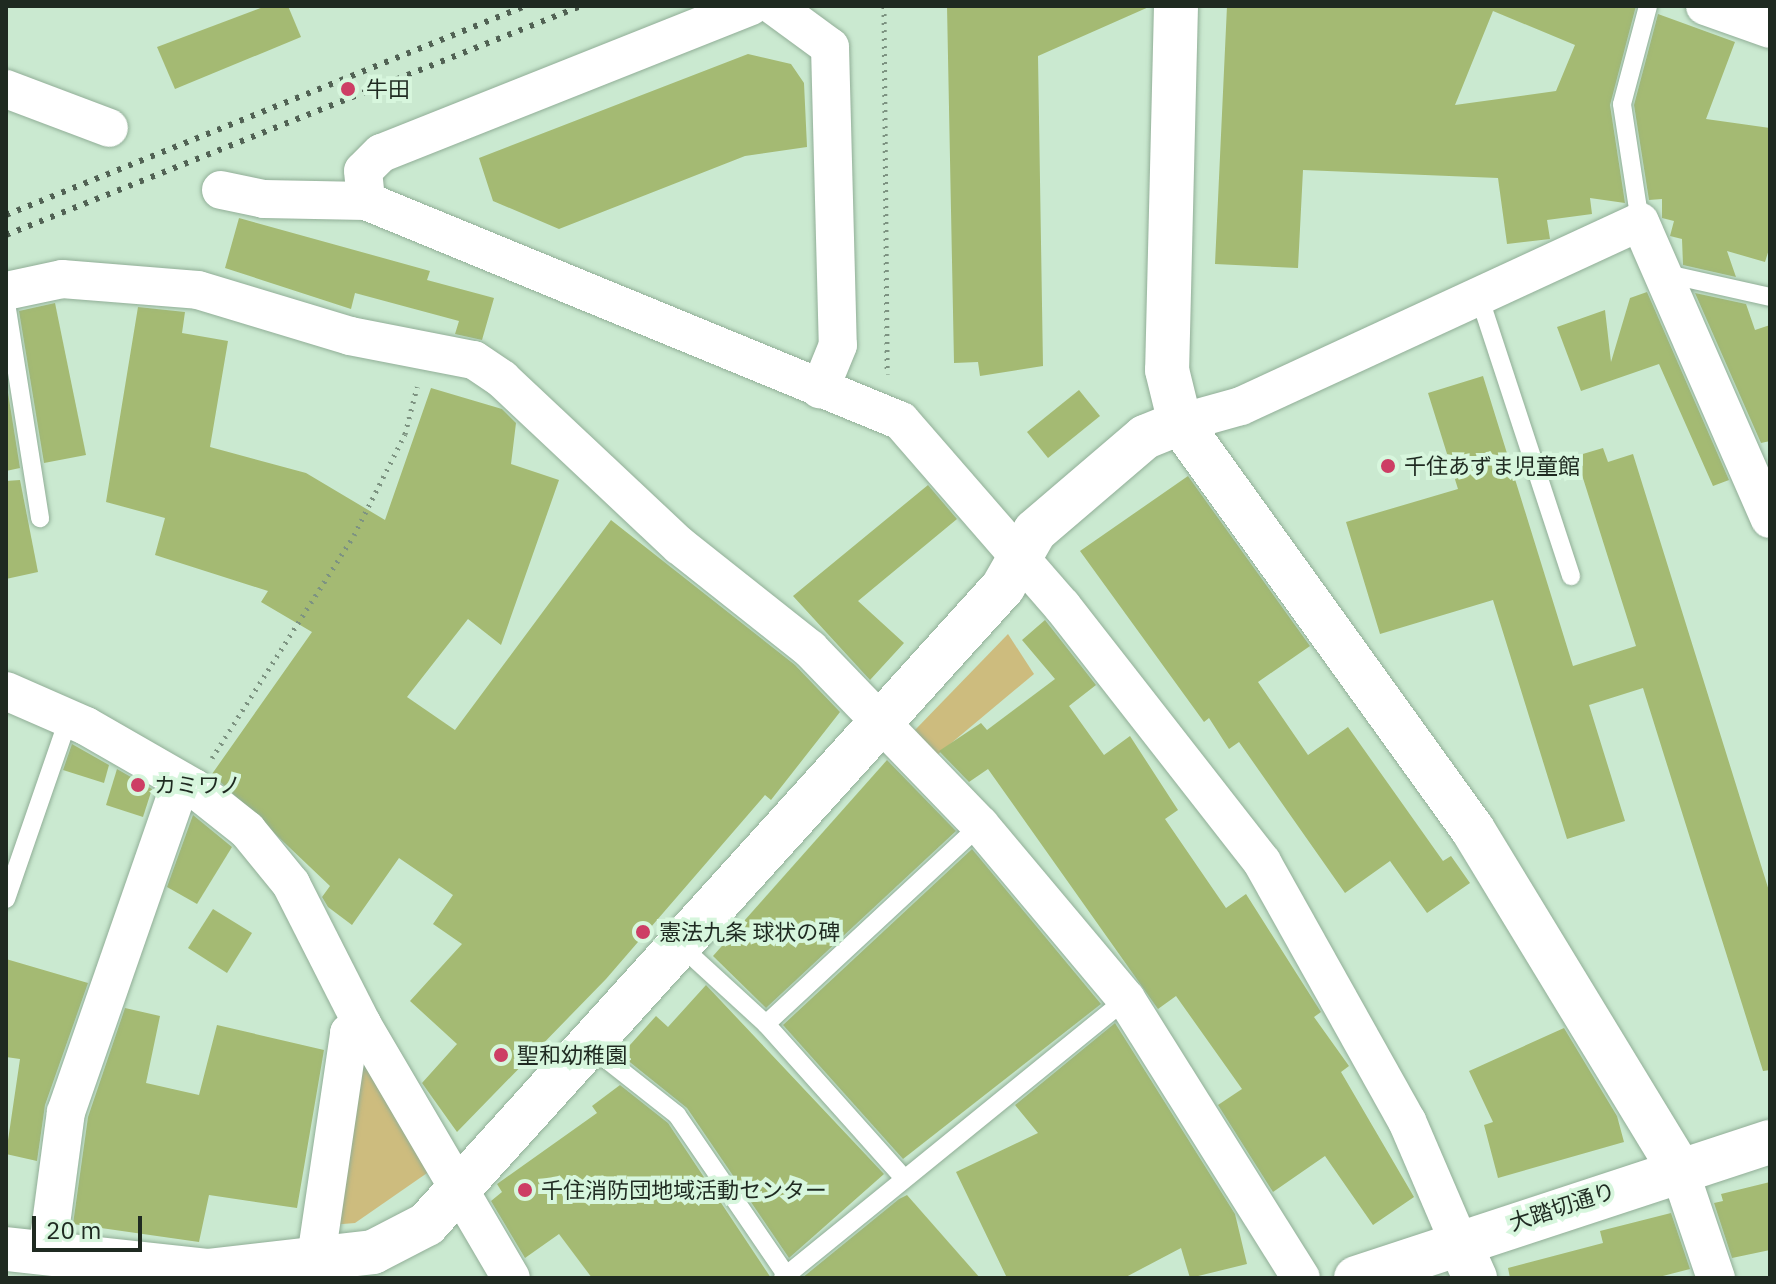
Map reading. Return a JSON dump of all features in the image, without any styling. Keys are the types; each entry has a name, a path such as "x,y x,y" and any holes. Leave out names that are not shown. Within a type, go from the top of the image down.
{"street":[{"path":"366,201 363,171 381,153 751,6"},
{"path":"774,6 830,47 838,345 820,389"},
{"path":"1176,6 1167,370 1180,423 1473,830 1679,1169 1716,1278"},
{"path":"1705,6 1770,29"},
{"path":"6,89 109,128"},
{"path":"221,190 264,199 366,201 901,421 1019,561 1262,862 1407,1121 1466,1259"},
{"path":"187,784 66,1112 23,1258 207,1271 313,1270 401,1240 459,1197 683,948 879,726 1019,561 1035,531 1145,437 1180,423 1241,406 1640,222 1667,274 1770,519"},
{"path":"6,291 62,279 198,290 426,351 474,360 502,379 680,546 810,649 879,726 980,825 1126,999 1301,1278"},
{"path":"6,691 69,717 187,784 247,830 291,884 362,1024 459,1197 511,1278"},
{"path":"313,1270 349,1033 362,1024"},
{"name":"大踏切通り","path":"1356,1278 1466,1259 1679,1169 1770,1142"}],"lane":[{"path":"1640,222 1622,104 1648,6"},
{"path":"1667,274 1770,297"},
{"path":"1479,296 1571,576"},
{"path":"6,303 40,518"},
{"path":"6,899 69,717"},
{"path":"766,1024 980,825"},
{"path":"683,948 766,1024 903,1177"},
{"path":"592,1048 677,1115 785,1277 903,1177 1126,999"}],"path":[{"path":"884,6 887,391"},
{"path":"187,784 354,535 405,434 426,351"}],"shaded area":[{"path":"1008,634 1034,674 937,755 915,730"},
{"path":"365,1057 430,1171 355,1223 331,1225"}],"building":[{"path":"266,6 288,6 301,37 175,89 157,47"},
{"path":"947,6 1151,6 1038,56 1043,366 980,376 978,362 954,363"},
{"path":"1227,6 1636,6 1610,105 1625,203 1590,198 1592,214 1547,220 1550,239 1507,244 1498,178 1303,170 1298,268 1215,264","holes":["1493,11 1575,45 1556,91 1455,105"]},
{"path":"1658,14 1735,42 1706,119 1770,128 1770,246 1765,262 1727,251 1736,277 1683,265 1682,239 1670,236 1674,221 1662,218 1662,199 1649,200 1634,105"},
{"path":"748,54 791,64 804,83 807,147 745,156 559,229 493,201 479,158"},
{"path":"239,218 430,271 427,280 494,298 482,340 455,334 459,321 355,293 351,309 225,268"},
{"path":"1647,292 1729,480 1713,486 1659,364 1581,391 1557,327 1605,310 1611,362 1630,298"},
{"path":"1695,293 1746,304 1755,330 1770,325 1770,441 1761,443"},
{"path":"55,303 86,455 44,463 19,311"},
{"path":"138,307 185,312 182,333 228,341 210,447 306,473 385,520 431,388 502,409 516,423 511,464 559,480 501,645 468,619 407,697 455,730 611,520 795,665 840,712 771,800 765,795 606,979 457,1132 422,1083 457,1044 410,1001 462,944 433,924 453,895 399,858 352,925 328,907 322,897 330,886 212,774 312,632 261,602 268,591 155,555 165,518 106,502"},
{"path":"1483,376 1573,666 1636,646 1576,456 1603,448 1608,462 1633,454 1770,894 1770,1070 1763,1071 1643,688 1589,705 1625,821 1567,839 1493,600 1380,634 1346,522 1458,489 1428,393"},
{"path":"6,380 20,468 6,471"},
{"path":"1079,390 1100,416 1048,458 1027,432"},
{"path":"1188,476 1310,646 1258,682 1308,755 1348,727 1443,861 1451,856 1470,883 1427,913 1390,861 1345,893 1239,742 1229,749 1209,718 1204,722 1080,551"},
{"path":"20,480 38,572 6,579 6,481"},
{"path":"928,485 957,519 858,601 904,643 870,680 793,596"},
{"path":"1045,620 1096,685 1069,706 1104,755 1130,736 1178,810 1165,819 1226,908 1246,894 1321,1012 1314,1017 1349,1066 1341,1072 1414,1197 1373,1225 1325,1156 1273,1192 1218,1105 1242,1089 1176,996 1158,1009 988,769 969,782 939,751 981,723 987,730 1055,679 1022,640"},
{"path":"72,744 109,765 104,783 63,770"},
{"path":"887,760 956,831 766,1008 713,956"},
{"path":"117,769 152,789 143,817 106,805"},
{"path":"193,815 232,847 197,904 167,887"},
{"path":"972,849 1101,1004 903,1159 783,1025"},
{"path":"213,909 252,933 227,973 188,948"},
{"path":"6,959 88,983 45,1105 37,1161 6,1154 20,1059 6,1057"},
{"path":"706,985 884,1174 789,1258 687,1108 621,1055 656,1016 668,1027"},
{"path":"125,1008 160,1016 146,1083 199,1095 217,1025 324,1050 297,1208 209,1195 199,1242 73,1224 88,1117"},
{"path":"1115,1023 1235,1214 1247,1264 1190,1278 1181,1248 1124,1278 1007,1278 956,1172 1038,1133 1015,1105"},
{"path":"1564,1028 1617,1116 1624,1142 1498,1178 1484,1125 1493,1122 1469,1071"},
{"path":"620,1085 668,1123 771,1278 592,1278 559,1234 525,1258 491,1201 502,1192 497,1184 597,1113 592,1106"},
{"path":"1770,1182 1770,1250 1732,1258 1714,1203 1723,1201 1721,1194"},
{"path":"907,1195 980,1278 802,1278 899,1199"},
{"path":"1671,1213 1690,1269 1655,1278 1510,1278 1508,1268 1603,1243 1600,1231"}],"railway":[{"path":"6,215 525,6"},
{"path":"6,235 581,6"}],"place":[{"name":"牛田","path":"348,89"},
{"name":"千住あずま児童館","path":"1388,466"},
{"name":"カミワノ","path":"138,785"},
{"name":"憲法九条 球状の碑","path":"643,932"},
{"name":"聖和幼稚園","path":"501,1055"},
{"name":"千住消防団地域活動センター","path":"525,1190"}]}
